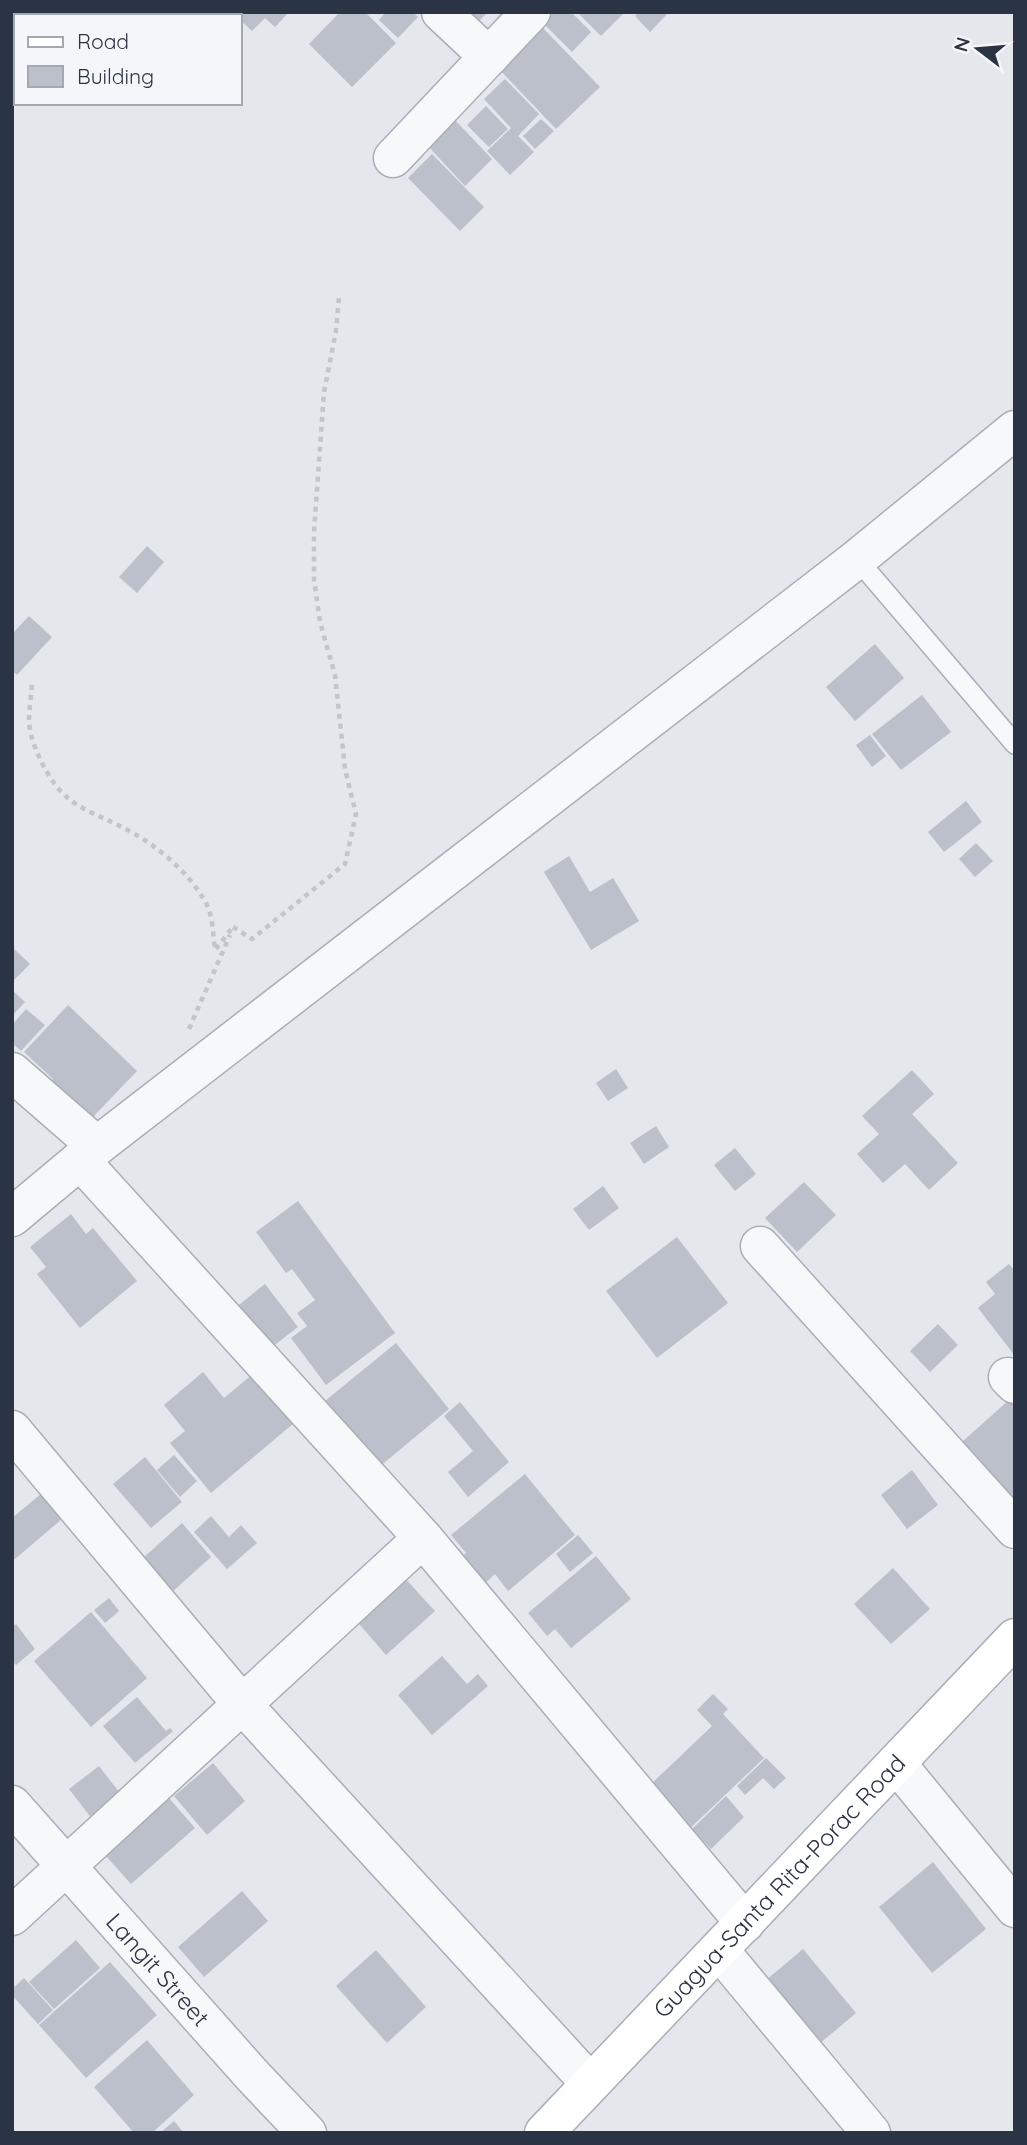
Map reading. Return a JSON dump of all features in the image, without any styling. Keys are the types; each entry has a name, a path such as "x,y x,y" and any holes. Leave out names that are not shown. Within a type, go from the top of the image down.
{"main road":[{"name":"Guagua-Santa Rita-Porac Road","path":"544,2133 1015,1638"}],"street":[{"path":"441,12 489,57"},
{"path":"393,158 531,12"},
{"path":"12,1217 89,1153 857,559 1015,430"},
{"path":"12,1072 89,1153 423,1538 745,1923"},
{"path":"760,1246 1015,1529"},
{"path":"12,1430 242,1704 590,2083"},
{"path":"12,1916 423,1538"},
{"path":"896,1763 1015,1909"},
{"name":"Langit Street","path":"12,1805 252,2075 307,2133"},
{"path":"719,1950 871,2133"}],"lane":[{"path":"857,559 1015,744"}],"path":[{"path":"233,927 252,939 345,864 356,814 345,769 335,675 320,622 314,580 314,532 324,392 336,331 339,297"},
{"path":"32,685 29,724 37,753 52,782 68,800 91,814 136,834 166,856 189,880 207,905 215,950 233,927"},
{"path":"190,1076 179,1051 233,927"}],"building":[{"path":"232,12 289,12 275,27 265,18 252,31 242,22 242,14"},
{"path":"340,12 365,12 396,43 352,87 309,44"},
{"path":"386,12 413,12 418,17 398,38 379,20"},
{"path":"470,12 488,12 479,21"},
{"path":"552,12 571,12 591,32 572,52 542,22"},
{"path":"577,12 625,12 601,36"},
{"path":"639,12 669,12 650,32 635,16"},
{"path":"541,26 600,87 556,129 498,68"},
{"path":"505,79 539,114 518,136 534,152 510,175 487,151 511,128 484,99"},
{"path":"486,106 508,129 489,147 467,125"},
{"path":"454,119 492,159 465,186 427,145"},
{"path":"541,119 554,131 535,149 523,136"},
{"path":"432,154 484,207 460,231 408,178"},
{"path":"147,546 164,562 137,593 119,577"},
{"path":"29,616 52,637 17,675 12,671 12,634"},
{"path":"875,644 904,678 855,721 826,687"},
{"path":"922,695 951,732 901,770 872,734"},
{"path":"870,735 886,756 872,767 856,745"},
{"path":"966,801 982,822 944,852 928,832"},
{"path":"976,843 993,861 975,877 959,859"},
{"path":"569,856 590,892 613,878 639,921 591,950 544,872"},
{"path":"12,947 30,964 12,982"},
{"path":"12,990 25,1002 12,1016"},
{"path":"68,1005 137,1071 93,1117 73,1098 60,1111 41,1093 53,1079 24,1052"},
{"path":"26,1009 45,1025 21,1051 12,1043 12,1025"},
{"path":"616,1069 628,1088 608,1101 596,1083"},
{"path":"912,1070 934,1094 912,1114 958,1163 929,1190 905,1164 883,1183 857,1154 879,1134 862,1116"},
{"path":"656,1126 669,1147 644,1164 630,1143"},
{"path":"735,1148 756,1174 735,1191 714,1165"},
{"path":"804,1182 836,1215 797,1252 765,1218"},
{"path":"603,1186 619,1208 589,1230 573,1209"},
{"path":"298,1201 395,1333 326,1385 291,1338 307,1326 297,1313 315,1300 292,1269 286,1273 256,1232"},
{"path":"71,1214 86,1234 93,1228 137,1281 80,1328 37,1274 46,1267 30,1247"},
{"path":"677,1237 728,1303 657,1358 606,1291"},
{"path":"1009,1264 1015,1271 1015,1356 978,1308 995,1294 986,1282"},
{"path":"265,1284 298,1327 267,1351 234,1309"},
{"path":"938,1324 958,1345 930,1372 910,1351"},
{"path":"396,1343 449,1409 379,1467 325,1401"},
{"path":"203,1372 224,1398 253,1374 294,1423 211,1493 170,1443 185,1431 164,1405"},
{"path":"1010,1399 1015,1405 1015,1519 953,1450"},
{"path":"460,1402 509,1462 468,1497 448,1472 473,1451 444,1416"},
{"path":"174,1455 197,1481 180,1497 157,1470"},
{"path":"145,1457 182,1502 151,1528 113,1484"},
{"path":"912,1470 938,1505 907,1529 881,1495"},
{"path":"525,1474 575,1535 508,1591 495,1574 481,1587 458,1560 466,1553 451,1535"},
{"path":"41,1494 62,1519 15,1559 12,1556 12,1518"},
{"path":"211,1516 229,1537 241,1525 257,1543 227,1569 194,1532"},
{"path":"182,1523 211,1557 172,1592 142,1559"},
{"path":"578,1535 593,1553 570,1572 556,1554"},
{"path":"596,1556 631,1599 571,1648 555,1629 547,1636 528,1613"},
{"path":"893,1568 930,1609 891,1644 854,1604"},
{"path":"401,1574 435,1611 386,1655 353,1617"},
{"path":"109,1598 119,1611 105,1623 94,1610"},
{"path":"91,1612 147,1678 91,1727 34,1661"},
{"path":"16,1624 35,1649 16,1665 12,1661 12,1627"},
{"path":"442,1656 467,1684 478,1674 488,1686 432,1735 398,1695"},
{"path":"713,1694 728,1709 723,1714 764,1758 683,1835 647,1788 712,1726 697,1710"},
{"path":"137,1697 166,1731 170,1728 173,1731 135,1763 103,1726"},
{"path":"766,1758 786,1778 774,1789 763,1778 745,1795 737,1786"},
{"path":"213,1763 245,1801 207,1835 174,1796"},
{"path":"99,1766 126,1801 96,1824 69,1789"},
{"path":"726,1796 744,1817 711,1849 692,1829"},
{"path":"169,1798 195,1828 131,1884 105,1855"},
{"path":"933,1862 986,1929 932,1973 879,1907"},
{"path":"242,1891 268,1921 204,1977 178,1947"},
{"path":"76,1940 100,1968 54,2009 29,1982"},
{"path":"803,1949 856,2013 812,2050 759,1986"},
{"path":"376,1950 426,2007 387,2043 336,1986"},
{"path":"110,1962 157,2015 86,2078 39,2025"},
{"path":"24,1978 53,2010 38,2024 12,1995 12,1989"},
{"path":"147,2040 194,2095 152,2133 134,2133 94,2087"},
{"path":"174,2121 184,2133 160,2133"}]}
